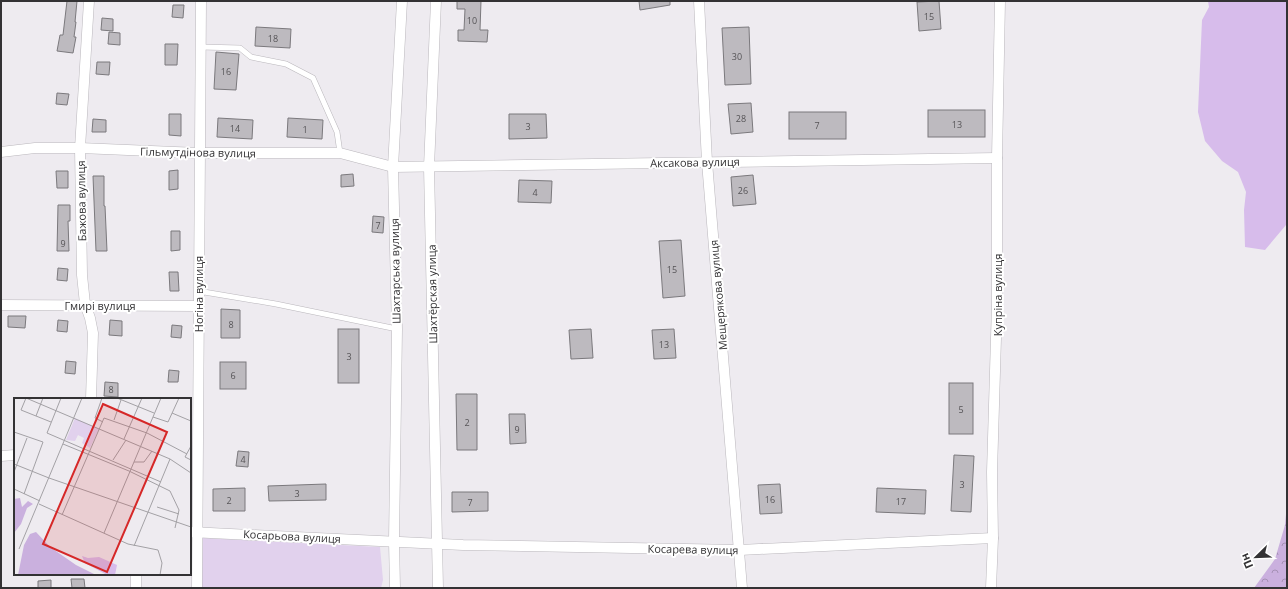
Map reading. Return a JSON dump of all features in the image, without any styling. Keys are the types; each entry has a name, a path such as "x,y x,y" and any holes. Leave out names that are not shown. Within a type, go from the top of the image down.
{"street":[{"name":"Бажова вулиця","path":"88,1 80,148 82,275 85,304 93,333 92,398"},
{"name":"Ногіна вулиця","path":"197,588 194,532 201,1"},
{"name":"Шахтарська вулиця","path":"395,588 394,542 397,329 393,167 402,1"},
{"name":"Шахтёрская улица","path":"436,1 429,167 438,588"},
{"name":"Мещерякова вулиця","path":"698,1 707,162 742,588"},
{"name":"Купріна вулиця","path":"991,588 993,538 992,472 997,304 996,158 1000,1"},
{"name":"Гільмутдінова вулиця","path":"1,152 35,148 80,148 199,153 340,153 393,167"},
{"name":"Аксакова вулиця","path":"393,167 996,158"},
{"name":"Гмирі вулиця","path":"1,305 85,304 198,306"},
{"path":"1,456 14,456"},
{"name":"Косарьова вулиця","path":"194,532 394,542"},
{"name":"Косарева вулиця","path":"394,542 740,550 993,538"},
{"path":"136,575 136,588"}],"lane":[{"path":"201,47 240,48 251,56 286,64 314,78 337,132 340,153"},
{"path":"198,291 276,304 397,329"}],"green space":[{"path":"1287,503 1287,588 1254,588 1275,559 1285,525"}],"shaded area":[{"path":"1208,1 1287,1 1287,222 1265,250 1245,247 1244,210 1246,192 1238,172 1222,161 1205,141 1198,112 1202,20 1209,7"},
{"path":"202,538 380,547 383,580 381,588 202,588"}],"building":[{"path":"67,1 77,1 74,37 76,37 73,53 57,51 60,35 63,35"},
{"path":"457,1 481,1 480,30 488,30 487,42 458,41 458,30 464,30 465,9 457,9"},
{"path":"639,1 670,1 670,5 640,10"},
{"path":"939,1 941,29 919,31 917,2"},
{"path":"173,5 184,5 183,18 172,17"},
{"path":"102,18 113,19 113,31 101,30"},
{"path":"256,27 291,29 290,48 255,46"},
{"path":"749,27 751,84 725,85 722,28"},
{"path":"109,32 120,33 120,45 108,44"},
{"path":"165,44 178,44 177,65 165,65"},
{"path":"216,52 239,54 236,90 214,89"},
{"path":"97,62 110,62 109,75 96,74"},
{"path":"57,93 69,94 67,105 56,104"},
{"path":"751,103 753,132 731,134 728,104"},
{"path":"928,110 985,110 985,137 928,137"},
{"path":"789,112 846,112 846,139 789,139"},
{"path":"169,114 181,114 181,136 169,135"},
{"path":"509,114 546,114 547,138 509,139"},
{"path":"218,118 253,120 252,139 217,137"},
{"path":"288,118 323,120 322,139 287,137"},
{"path":"93,119 106,120 106,132 92,132"},
{"path":"178,170 178,189 169,190 169,171"},
{"path":"56,171 68,171 68,188 57,188"},
{"path":"353,174 354,186 341,187 341,175"},
{"path":"753,175 756,204 733,206 731,177"},
{"path":"93,176 104,176 107,251 96,251"},
{"path":"519,180 552,181 551,203 518,202"},
{"path":"58,205 70,205 70,221 68,221 69,251 57,251"},
{"path":"373,216 384,217 383,233 372,232"},
{"path":"171,231 180,231 180,250 171,251"},
{"path":"681,240 685,296 663,298 659,241"},
{"path":"58,268 68,269 67,281 57,280"},
{"path":"169,272 178,272 179,291 170,291"},
{"path":"221,309 240,310 240,338 221,338"},
{"path":"8,316 26,316 25,328 8,327"},
{"path":"58,320 68,321 67,332 57,331"},
{"path":"110,320 122,321 122,336 109,335"},
{"path":"172,325 182,326 181,338 171,337"},
{"path":"338,329 359,329 359,383 338,383"},
{"path":"591,329 593,358 571,359 569,330"},
{"path":"674,329 676,358 654,359 652,330"},
{"path":"66,361 76,362 75,374 65,373"},
{"path":"220,362 246,362 246,389 220,389"},
{"path":"169,370 179,371 178,382 168,382"},
{"path":"105,382 118,383 118,397 104,396"},
{"path":"949,383 973,383 973,434 949,434"},
{"path":"456,394 477,394 477,450 457,450"},
{"path":"509,414 525,414 526,443 510,444"},
{"path":"238,451 249,452 248,467 236,466"},
{"path":"954,455 974,456 971,512 951,511"},
{"path":"326,484 326,500 269,501 268,486"},
{"path":"780,484 782,513 760,514 758,485"},
{"path":"245,488 245,511 213,511 213,489"},
{"path":"877,488 926,490 925,514 876,512"},
{"path":"452,492 488,492 488,511 452,512"},
{"path":"71,579 84,579 85,588 72,588"},
{"path":"51,580 51,588 38,588 38,581"}]}
